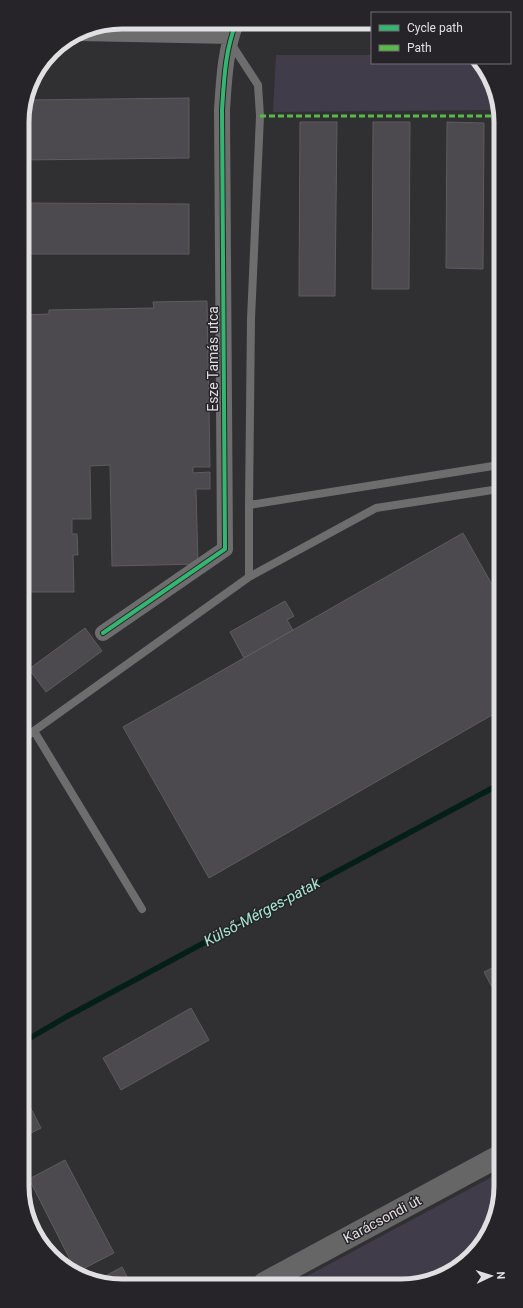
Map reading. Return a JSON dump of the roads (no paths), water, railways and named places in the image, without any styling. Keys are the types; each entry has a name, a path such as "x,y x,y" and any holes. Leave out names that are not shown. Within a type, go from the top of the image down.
{"main road":[{"name":"Karácsondi út","path":"271,1279 494,1160"}],"street":[{"path":"96,33 232,34"},
{"name":"Esze Tamás utca","path":"104,633 225,549 222,110 225,65 232,34"}],"lane":[{"path":"232,34 258,85 260,116 251,319 249,577"},
{"path":"249,505 494,466"},
{"path":"29,734 249,577 376,508 494,491"},
{"path":"34,731 142,909"}],"waterway":[{"name":"Külső-Mérges-patak","path":"29,1039 66,1017 494,787"}]}
